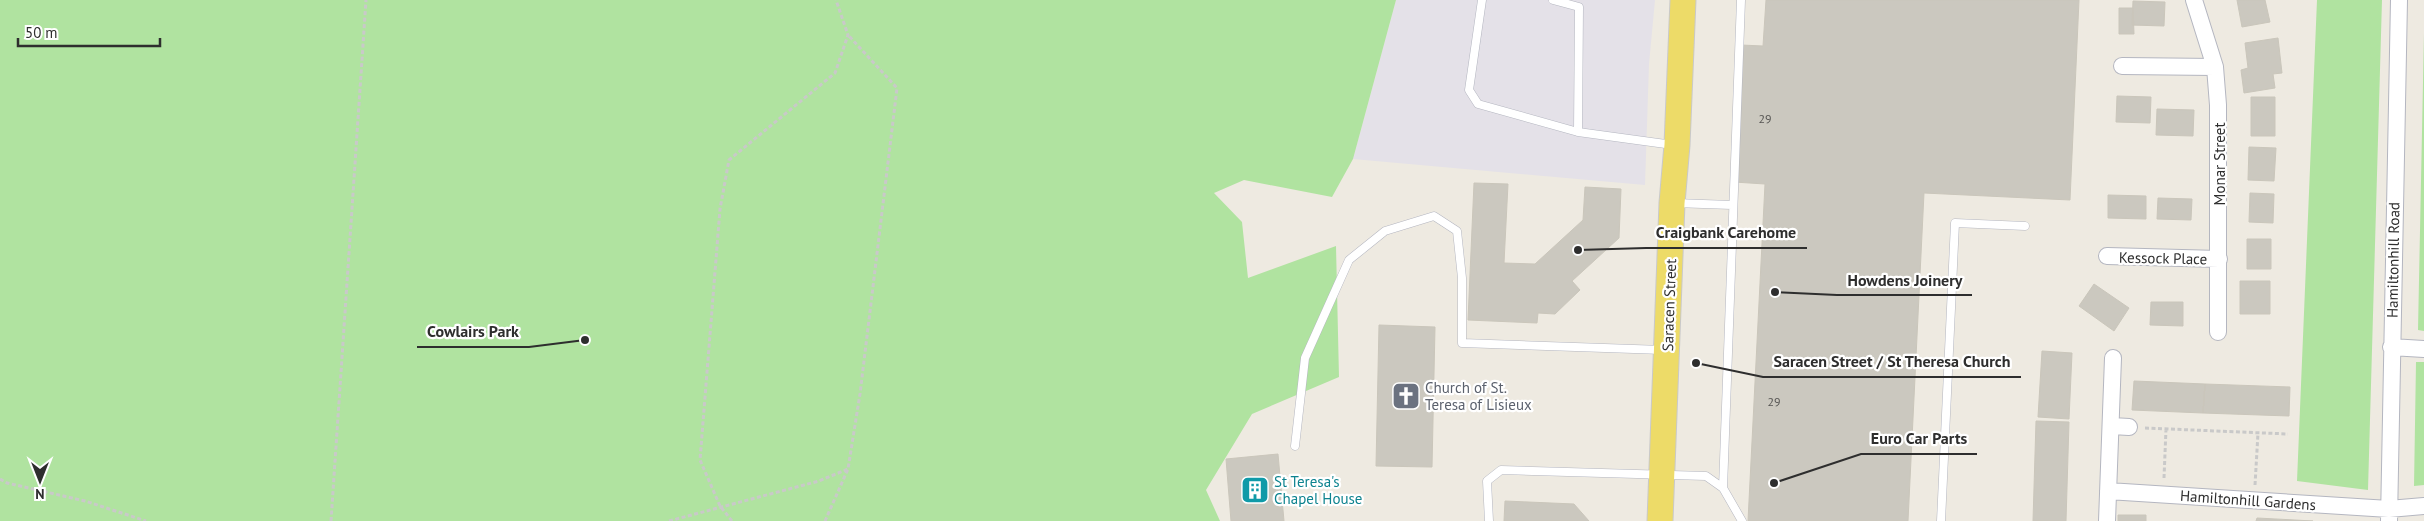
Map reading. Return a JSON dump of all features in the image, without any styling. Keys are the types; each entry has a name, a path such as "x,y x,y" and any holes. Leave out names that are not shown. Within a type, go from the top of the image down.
{"main road":[{"name":"Saracen Street","path":"1660,521 1682,0"}],"street":[{"name":"Monar Street","path":"2194,0 2215,67 2218,105 2218,332"},
{"name":"Hamiltonhill Road","path":"2389,515 2399,0"},
{"path":"2122,66 2215,67"},
{"name":"Kessock Place","path":"2107,256 2219,259"},
{"path":"2391,347 2424,349"},
{"path":"2107,521 2112,426 2113,358"},
{"path":"2112,426 2129,427"},
{"name":"Hamiltonhill Gardens","path":"2108,491 2255,500 2389,515 2424,506"}],"lane":[{"path":"1482,0 1469,90 1478,104 1578,132 1677,145"},
{"path":"1553,0 1579,7 1578,132"},
{"path":"1723,488 1741,0"},
{"path":"1672,203 1732,204"},
{"path":"1295,446 1305,358 1350,260 1385,231 1434,216 1457,231 1462,278 1462,342 1667,350"},
{"path":"1941,521 1955,223 2026,226"},
{"path":"1489,521 1487,480 1501,470 1706,476 1723,488 1742,521"}],"path":[{"path":"331,521 366,0"},
{"path":"825,521 848,469 860,394 897,88 848,35 836,0"},
{"path":"732,521 720,506 700,460 720,209 729,160 835,74 848,35"},
{"path":"2129,427 2288,434"},
{"path":"2164,494 2166,429"},
{"path":"2255,500 2258,433"},
{"path":"669,521 720,506 819,482 848,469"},
{"path":"0,479 7,483 85,501 146,521"}],"shaded area":[{"path":"1396,0 1655,0 1649,64 1645,185 1353,159"}],"green space":[{"path":"0,0 1396,0 1353,159 1332,197 1244,180 1214,193 1242,222 1248,278 1336,246 1339,377 1252,414 1206,490 1220,521 0,521"},
{"path":"2317,0 2382,0 2368,490 2297,481"},
{"path":"2424,33 2424,331 2418,330"},
{"path":"2416,362 2424,362 2424,485 2414,486"}],"building":[{"path":"1766,0 2079,0 2070,200 1924,193 1908,521 1748,521 1765,184 1734,182 1741,45 1763,46"},
{"path":"2237,0 2265,0 2270,22 2242,27"},
{"path":"2133,1 2165,2 2164,26 2132,25"},
{"path":"2119,8 2133,8 2134,34 2119,34"},
{"path":"2278,38 2282,73 2273,74 2275,88 2244,93 2241,70 2248,68 2245,43"},
{"path":"2117,96 2151,97 2150,123 2116,122"},
{"path":"2251,97 2275,97 2275,136 2251,136"},
{"path":"2157,109 2194,110 2193,136 2156,135"},
{"path":"2249,147 2276,148 2274,181 2248,180"},
{"path":"1474,183 1508,184 1504,263 1535,264 1583,220 1585,187 1621,189 1619,238 1572,281 1580,290 1555,314 1538,313 1537,323 1468,320"},
{"path":"2250,193 2274,194 2273,223 2249,222"},
{"path":"2108,195 2146,196 2146,219 2108,218"},
{"path":"2158,198 2192,199 2191,220 2157,219"},
{"path":"2247,239 2271,239 2271,269 2247,269"},
{"path":"2240,281 2270,281 2270,314 2240,314"},
{"path":"2094,284 2129,308 2114,331 2079,306"},
{"path":"2151,302 2183,302 2183,326 2150,325"},
{"name":"Church of St. Teresa of Lisieux","path":"1379,325 1435,327 1432,467 1376,466"},
{"path":"2042,351 2072,353 2069,419 2038,417"},
{"path":"2134,381 2205,384 2203,413 2132,410"},
{"path":"2205,384 2290,387 2289,416 2203,413"},
{"path":"2036,421 2069,422 2066,521 2033,521"},
{"name":"St Teresa's Chapel House","path":"1278,454 1284,521 1231,521 1226,459"},
{"path":"1505,501 1574,504 1589,521 1504,521"},
{"path":"2118,515 2146,515 2146,521 2118,521"},
{"path":"2257,518 2295,520 2313,521 2256,521"}],"place":[{"name":"Craigbank Carehome","path":"1578,250"},
{"name":"Howdens Joinery","path":"1775,292"},
{"name":"Cowlairs Park","path":"585,340"},
{"name":"Saracen Street / St Theresa Church","path":"1696,363"},
{"name":"Church of St. Teresa of Lisieux","path":"1406,396"},
{"name":"Euro Car Parts","path":"1774,483"},
{"name":"St Teresa's Chapel House","path":"1255,490"}]}
